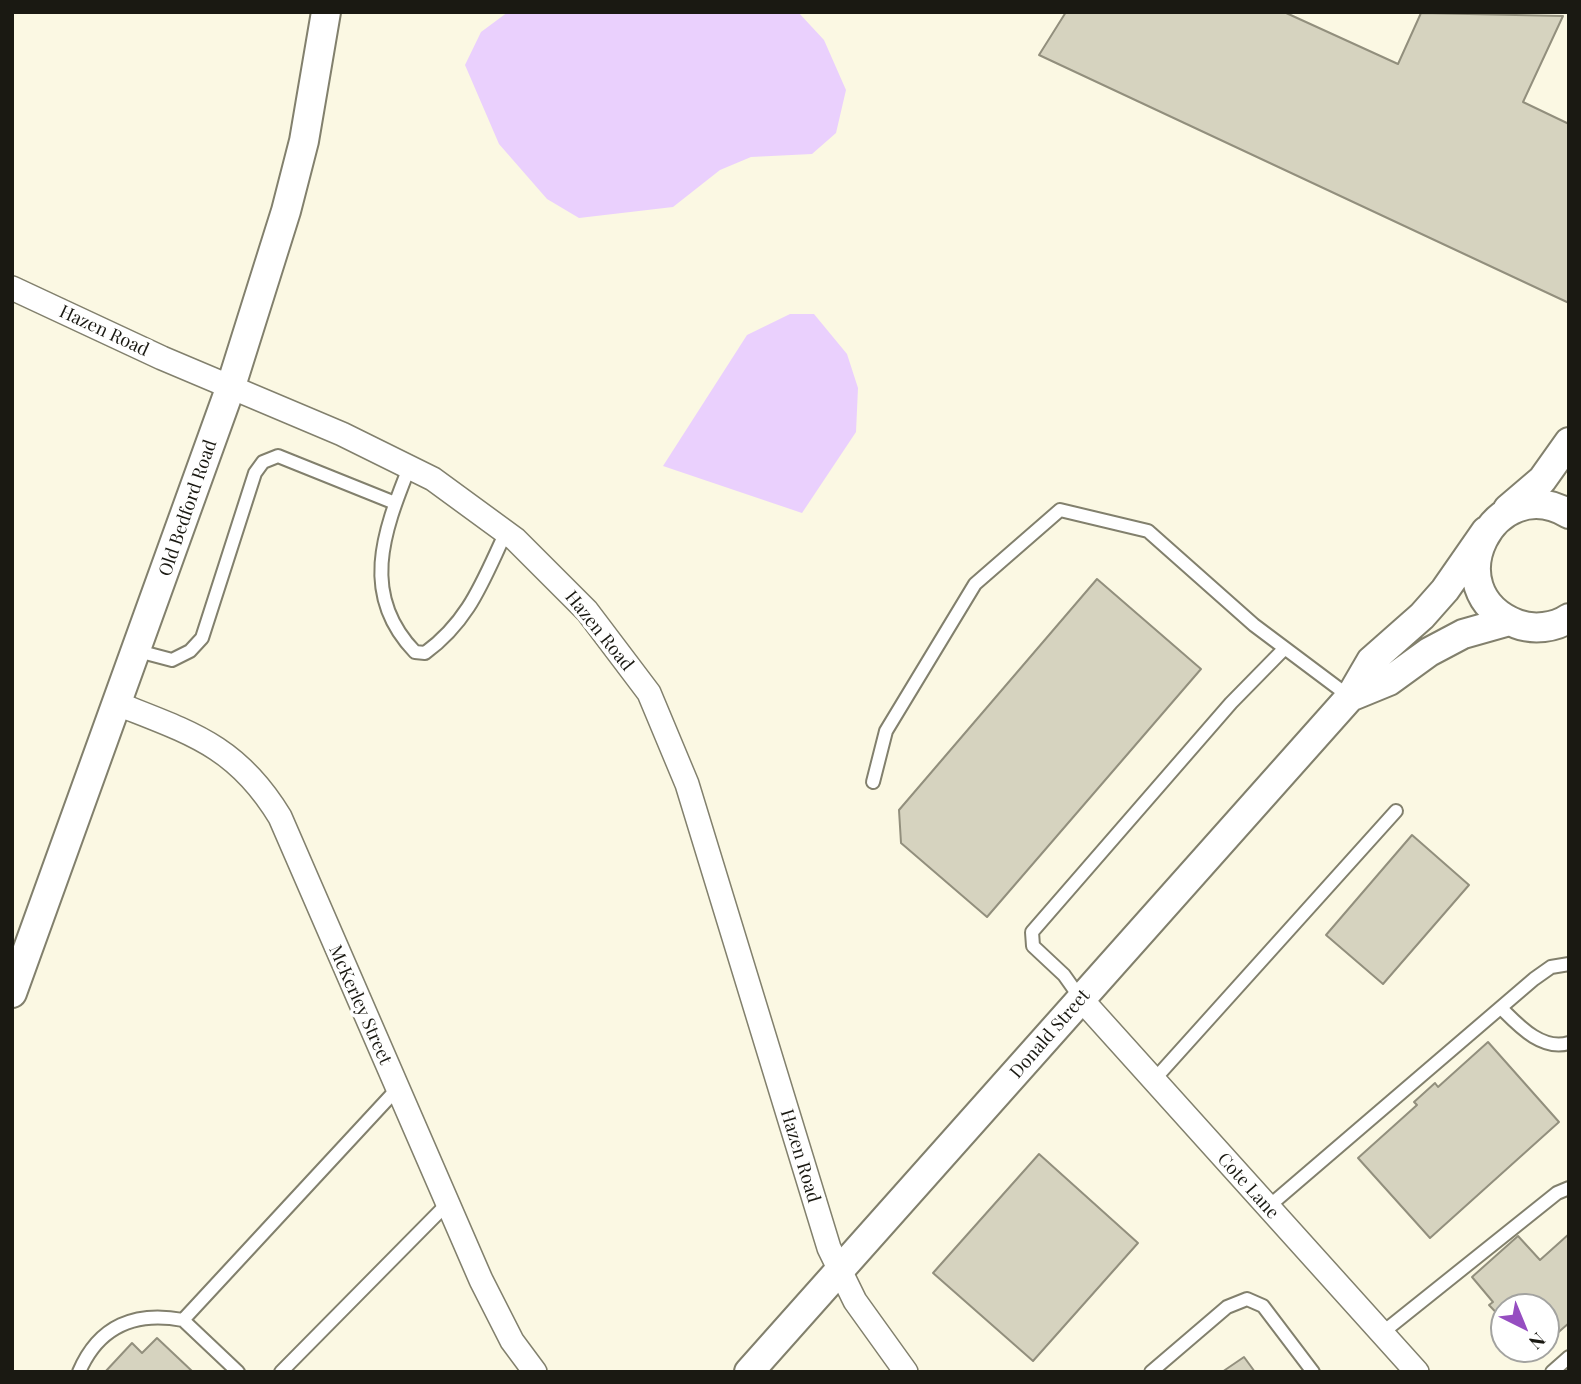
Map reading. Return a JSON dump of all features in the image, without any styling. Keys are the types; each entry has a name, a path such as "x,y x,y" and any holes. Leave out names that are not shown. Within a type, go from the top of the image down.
{"street":[{"name":"Old Bedford Road","path":"12,993 138,651 231,386 304,141 326,12"},
{"name":"Hazen Road","path":"12,288 162,358 342,434 433,480 506,532 587,611 649,693 687,784 829,1248 855,1301 906,1372"},
{"name":"Donald Street","path":"749,1372 1350,697 1371,661 1422,616 1445,590 1493,524 1542,480 1569,442"},
{"path":"1509,621 1490,607 1479,590 1475,570 1477,550 1493,524 1519,507 1539,504 1559,508 1569,514"},
{"name":"Donald Street","path":"1350,697 1389,681 1429,652 1463,634 1509,621 1525,627 1545,627 1569,618"},
{"name":"McKerley Street","path":"118,704 217,747 242,766 264,790 280,817 447,1204 512,1341 535,1372"},
{"name":"Cote Lane","path":"1081,999 1417,1372"}],"lane":[{"path":"138,651 172,660 190,651 202,638 216,600 228,548 255,473 263,462 278,456 395,503"},
{"path":"409,468 381,550 380,576 385,601 398,635 415,652 425,653 459,623 506,532"},
{"path":"873,782 886,732 975,584 1060,510 1148,531 1284,649 1350,697"},
{"path":"1081,999 1064,975 1033,946 1032,932 1231,704 1284,649"},
{"path":"1153,1081 1396,811"},
{"path":"1268,1207 1551,967 1569,964"},
{"path":"1502,1009 1540,1041 1561,1046 1569,1043"},
{"path":"183,1320 397,1089"},
{"path":"1382,1333 1462,1266 1557,1193 1569,1188"},
{"path":"281,1372 447,1204"},
{"path":"1151,1372 1227,1307 1247,1298 1264,1306 1313,1372"},
{"path":"79,1372 87,1356 104,1337 135,1317 159,1315 183,1320 238,1372"},
{"path":"1552,1372 1569,1357"}],"shaded area":[{"path":"508,12 798,12 824,40 846,90 836,133 812,154 751,157 720,170 673,207 579,218 547,199 499,144 465,65 481,32"},
{"path":"790,314 814,314 847,354 858,388 856,432 802,513 663,466 747,335"}],"building":[{"path":"1066,12 1284,12 1398,64 1421,13 1563,16 1523,102 1569,124 1569,303 1039,55"},
{"path":"1097,579 1201,669 987,917 901,843 899,810"},
{"path":"1412,835 1469,885 1383,984 1326,935"},
{"path":"1488,1042 1559,1122 1430,1238 1358,1158 1417,1105 1414,1102 1435,1083 1438,1087"},
{"path":"1039,1154 1138,1243 1033,1361 933,1273"},
{"path":"1569,1234 1569,1323 1560,1331 1560,1293 1490,1293 1490,1298 1472,1277 1518,1236 1540,1260"},
{"path":"157,1338 193,1372 105,1372 132,1343 142,1353"},
{"path":"1244,1357 1255,1372 1222,1372"}]}
